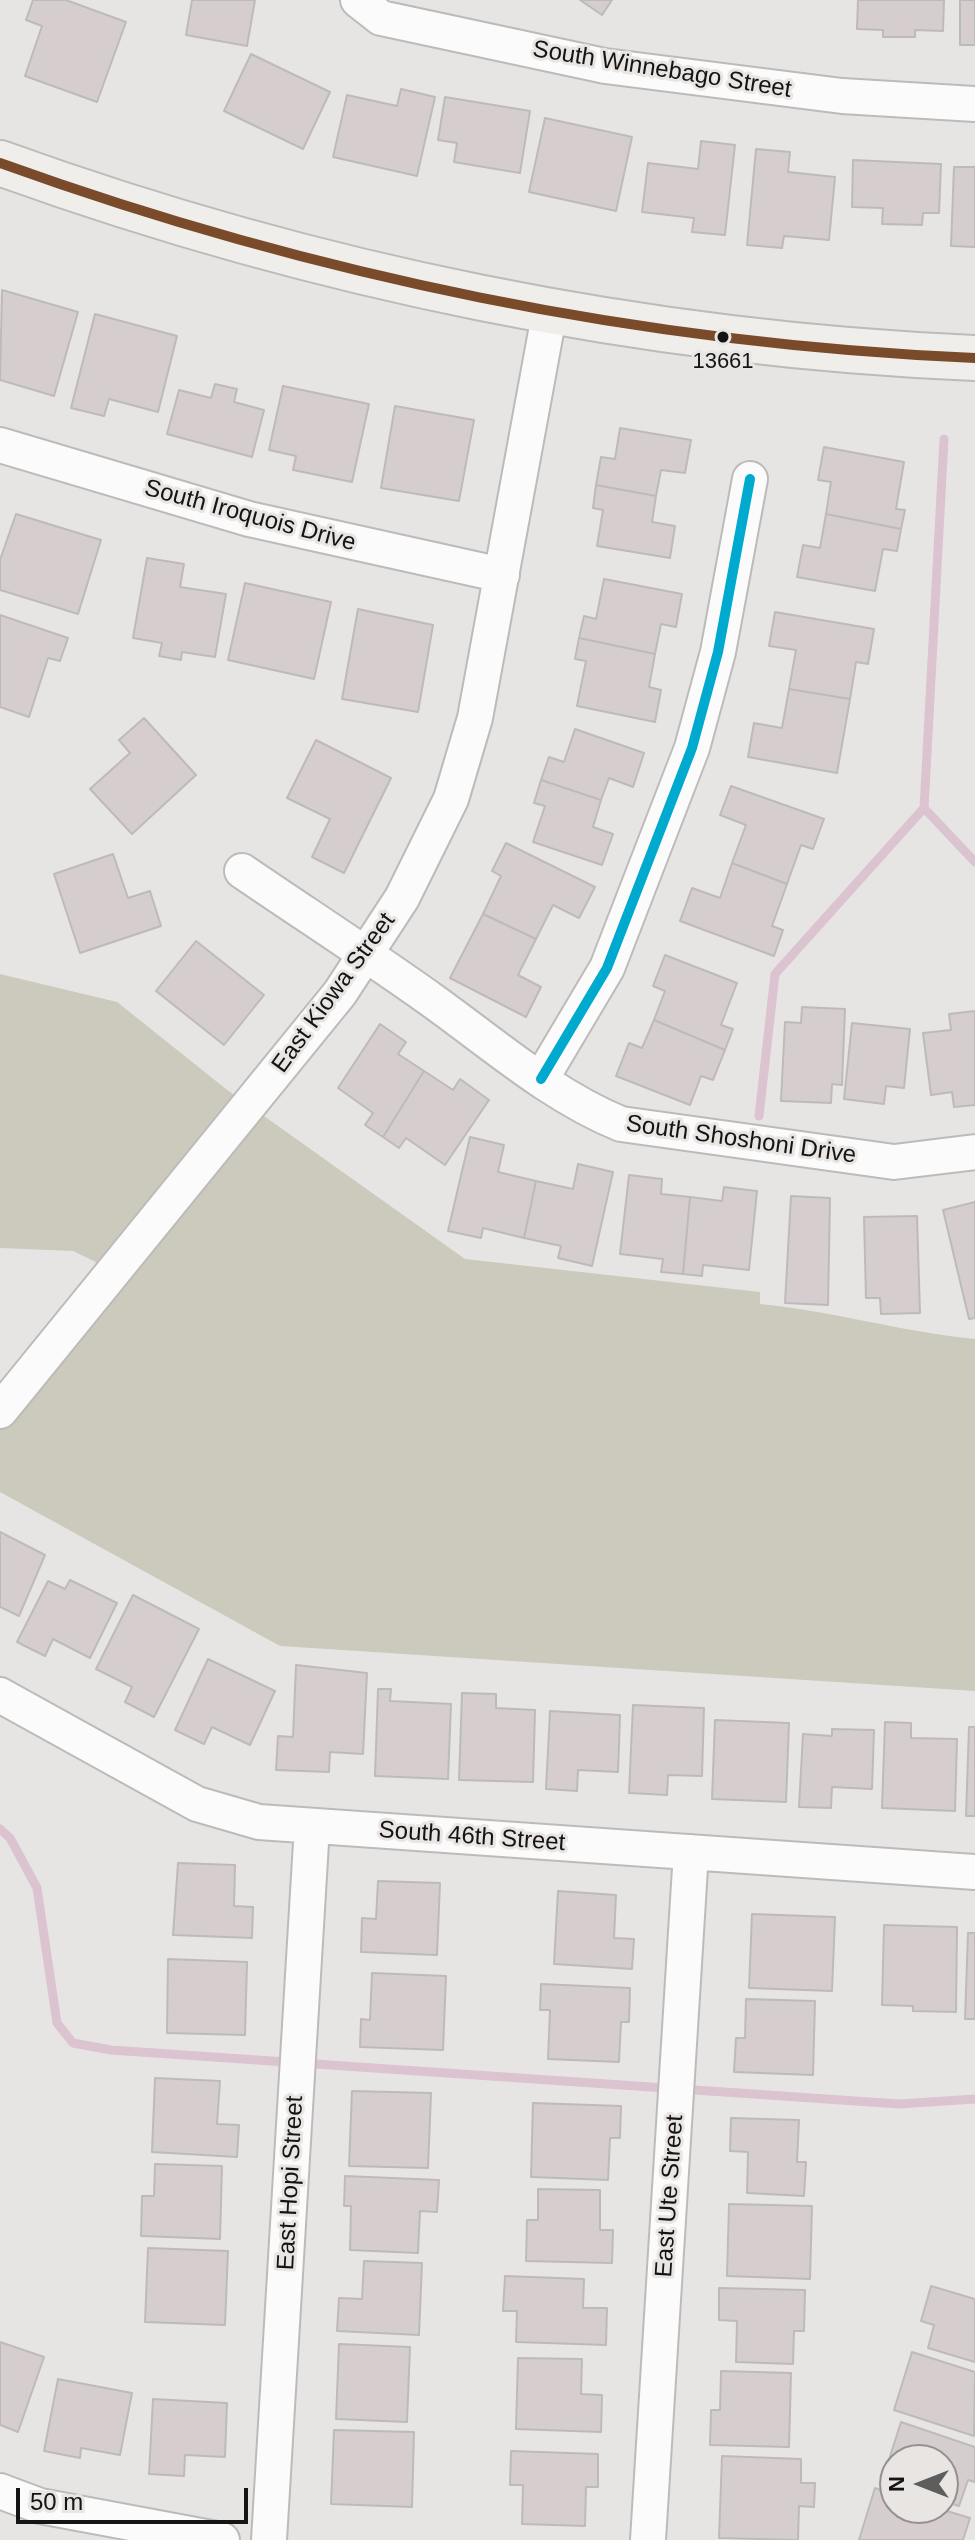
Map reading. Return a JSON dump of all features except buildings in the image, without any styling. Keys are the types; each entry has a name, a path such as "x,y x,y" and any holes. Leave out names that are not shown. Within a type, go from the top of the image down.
{"main road":[{"path":"0,163 84,193 244,240 409,283 695,336 862,353 975,358"}],"street":[{"name":"South Winnebago Street","path":"358,0 381,18 605,66 842,96 975,104"},
{"name":"East Kiowa Street","path":"0,1411 340,993 402,898 451,799 475,718 550,310"},
{"name":"South Iroquois Drive","path":"0,445 249,519 502,575"},
{"path":"541,1079 607,968 692,748 718,652 750,479"},
{"name":"South Shoshoni Drive","path":"242,871 366,953 541,1079 590,1111 621,1124 894,1162 975,1152"},
{"name":"South 46th Street","path":"0,1695 197,1804 259,1822 975,1872"},
{"name":"East Hopi Street","path":"269,2540 312,1826"},
{"name":"East Ute Street","path":"648,2540 691,1852"},
{"path":"0,2491 40,2506 222,2540"}],"shaded area":[{"path":"0,974 117,1002 226,1089 465,1259 760,1292 760,1304 975,1339 975,1691 280,1646 0,1492 0,1411 112,1270 73,1251 0,1248"}],"waterway":[{"path":"944,439 924,808 975,862"},
{"path":"759,1116 775,974 924,808"},
{"path":"0,1829 10,1838 37,1888 57,2023 73,2043 111,2050 899,2104 975,2099"}],"transit line":[{"path":"0,163 238,239 359,271 480,298 727,338 975,358"},
{"path":"541,1079 607,968 692,748 718,652 750,479"}],"place":[{"name":"13661","path":"723,337"}]}
